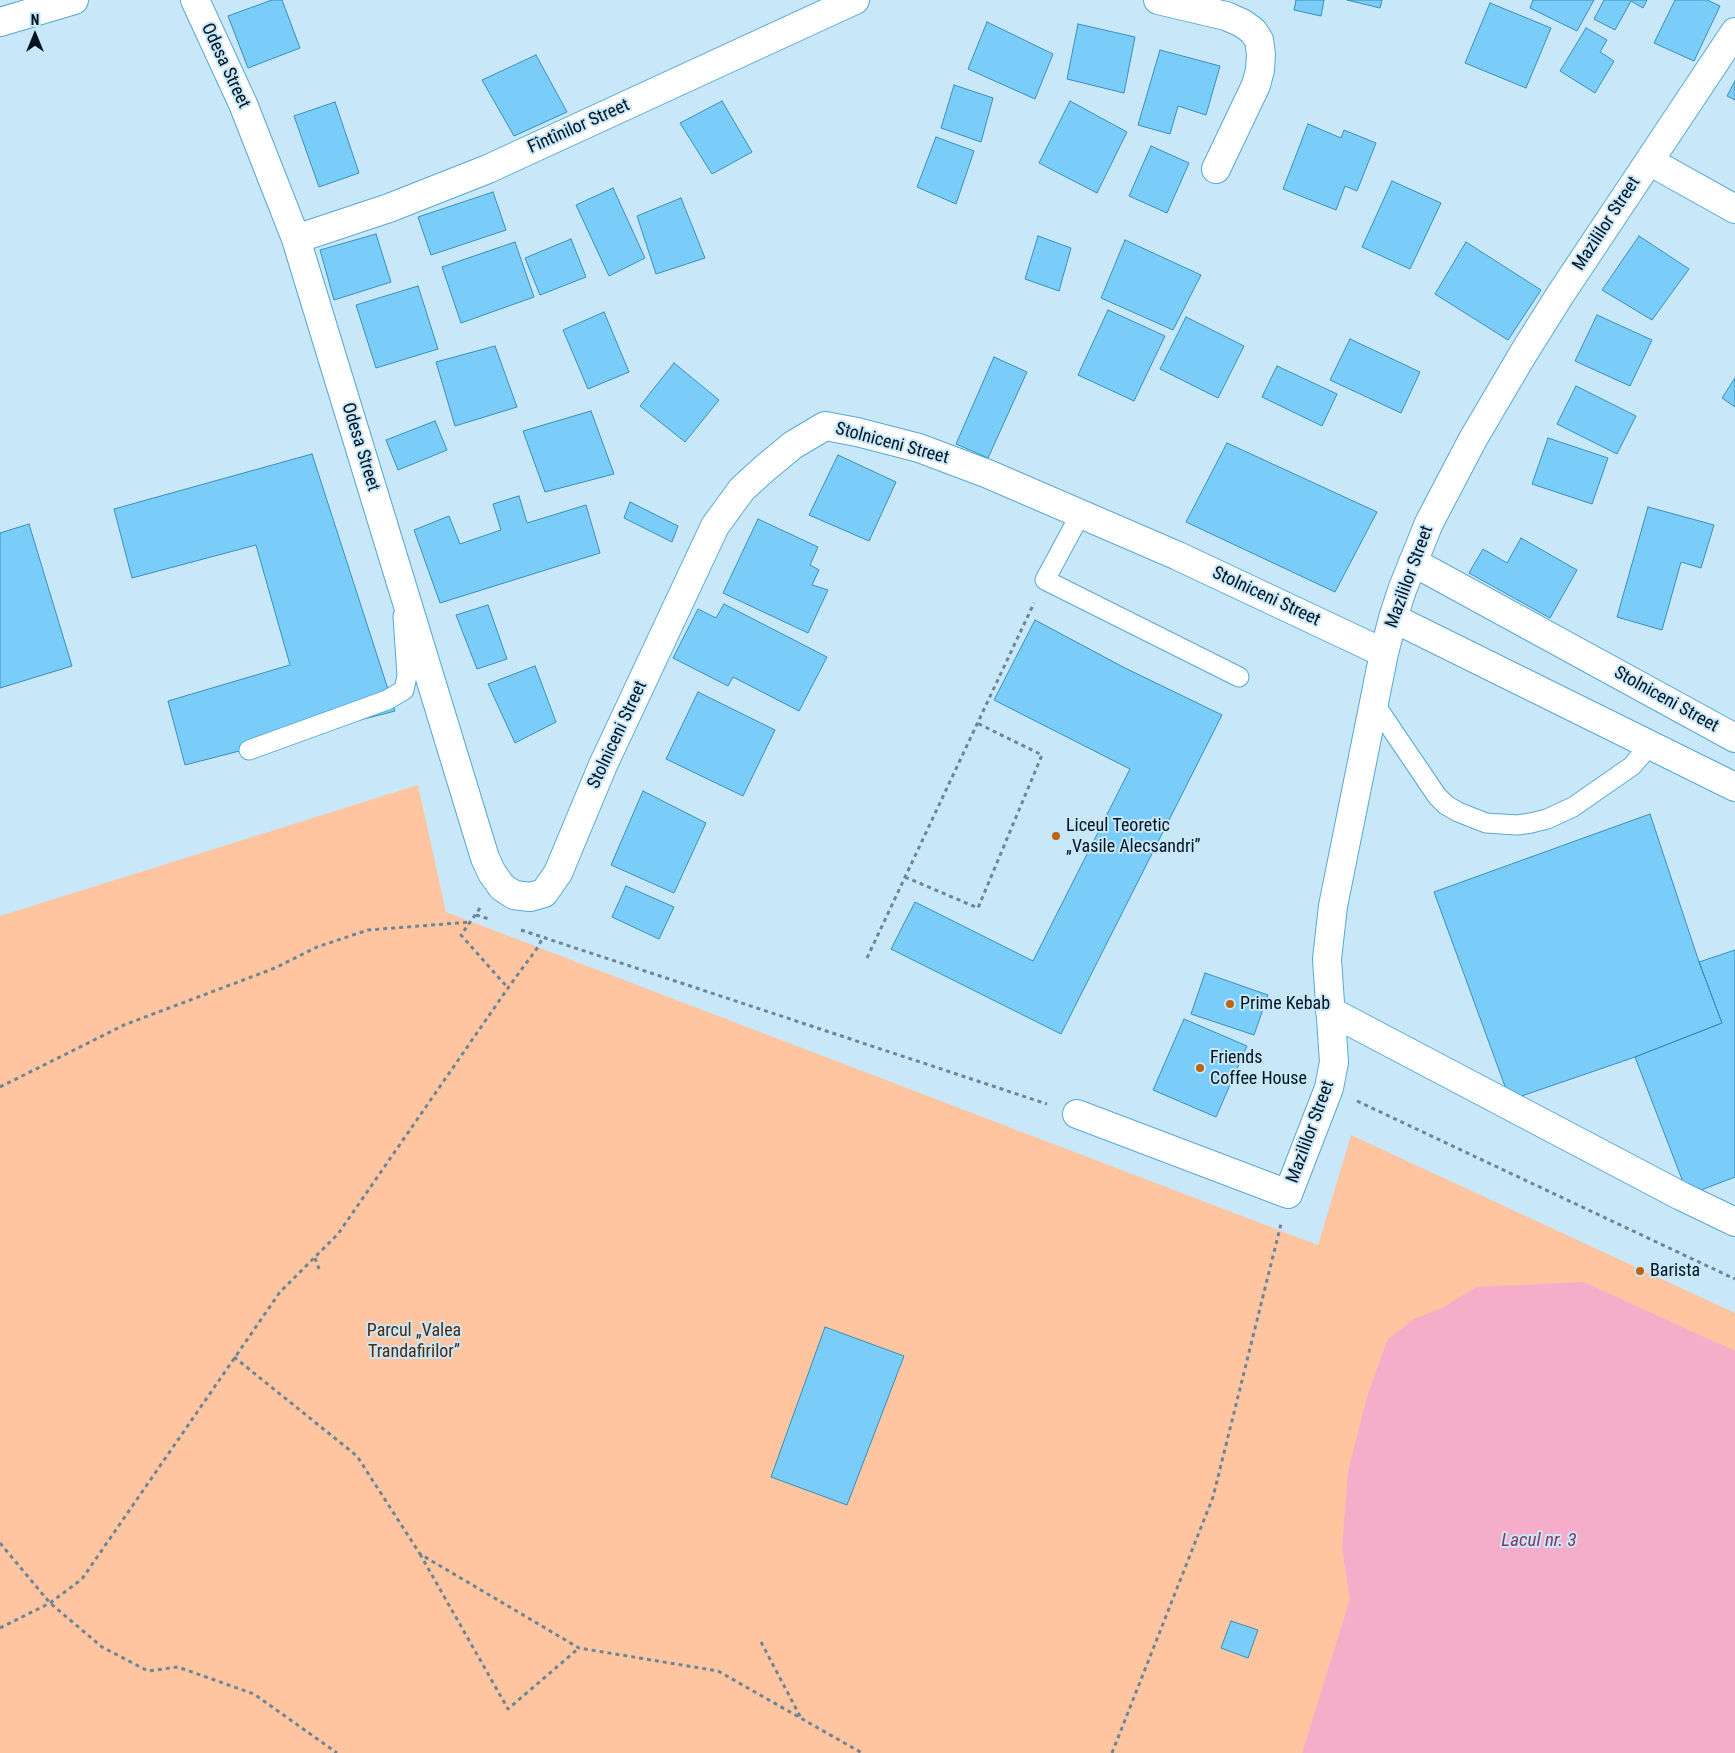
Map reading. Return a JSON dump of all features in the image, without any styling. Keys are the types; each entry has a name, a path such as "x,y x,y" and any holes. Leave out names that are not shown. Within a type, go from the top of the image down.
{"street":[{"path":"0,22 74,0"},
{"name":"Odesa Street","path":"195,0 243,104 296,239 485,858 492,873 506,888"},
{"name":"Fîntînilor Street","path":"296,239 389,208 488,169 856,0"},
{"path":"1158,0 1226,16 1242,23 1253,31 1259,40 1260,62 1256,85 1216,169"},
{"name":"Mazililor Street","path":"1288,1194 1330,1088 1334,1062 1327,959 1333,906 1384,653 1393,618 1413,562 1429,523 1473,439 1522,354 1735,32"},
{"path":"1649,160 1735,209"},
{"name":"Stolniceni Street","path":"506,888 530,898 544,893 558,873 603,765 715,526 742,489 793,445 825,426 919,448 988,474 1178,556 1384,653"},
{"name":"Stolniceni Street","path":"1413,562 1735,738"},
{"path":"1393,618 1735,787"},
{"path":"1330,1011 1681,1196 1735,1222"},
{"path":"1077,1114 1288,1194"}],"lane":[{"path":"1081,513 1045,580 1239,677"},
{"path":"249,750 387,700 404,690 407,676 401,579"},
{"path":"1374,703 1437,796 1446,805 1458,812 1486,823 1517,825 1531,823 1547,819 1573,807 1632,766 1650,745"}],"path":[{"path":"867,958 1045,580"},
{"path":"905,877 978,908 1042,756 977,723"},
{"path":"506,888 476,915 461,935 508,988"},
{"path":"476,915 493,920"},
{"path":"0,1087 124,1025 275,968 317,948 368,930 471,922"},
{"path":"518,929 1077,1114"},
{"path":"0,1628 50,1603 82,1579 280,1292 338,1234 508,988 538,948 543,937"},
{"path":"1330,1088 1735,1279"},
{"path":"1112,1753 1213,1497 1288,1194"},
{"path":"315,1258 319,1269"},
{"path":"234,1357 357,1456 420,1554 508,1709 579,1648"},
{"path":"0,1543 50,1603 102,1647 148,1671 178,1667 254,1694 337,1753"},
{"path":"420,1554 579,1648 718,1671 862,1753"},
{"path":"761,1642 802,1719"}],"green space":[{"name":"Parcul „Valea Trandafirilor”","path":"418,785 446,912 1318,1245 1351,1135 1735,1313 1735,1753 0,1753 0,916"}],"water":[{"name":"Lacul nr. 3","path":"1584,1282 1735,1351 1735,1753 1302,1753 1350,1599 1342,1548 1348,1471 1369,1390 1388,1339 1414,1319 1442,1308 1476,1287"}],"building":[{"path":"272,0 282,0 300,48 248,68 228,16"},
{"path":"1296,0 1324,0 1321,16 1294,10"},
{"path":"1347,0 1382,0 1380,8"},
{"path":"1533,0 1594,0 1577,31 1530,8"},
{"path":"1604,0 1647,0 1643,8 1631,1 1615,30 1594,19"},
{"path":"1675,0 1707,0 1720,6 1694,61 1654,43"},
{"path":"1490,3 1551,28 1526,88 1465,63"},
{"path":"987,22 1053,54 1035,99 968,69"},
{"path":"1078,24 1135,37 1124,93 1067,79"},
{"path":"1586,28 1607,40 1600,52 1614,61 1595,93 1560,71"},
{"path":"1160,50 1220,66 1206,115 1178,106 1170,134 1138,125"},
{"path":"536,55 567,112 514,136 482,80"},
{"path":"1735,81 1735,100 1727,96"},
{"path":"954,85 993,98 981,142 941,128"},
{"path":"722,101 752,152 712,174 680,123"},
{"path":"1070,101 1127,132 1097,193 1039,163"},
{"path":"335,102 359,173 319,187 294,116"},
{"path":"1308,124 1341,138 1344,130 1376,143 1357,191 1345,186 1336,210 1283,189"},
{"path":"936,137 974,151 956,204 917,187"},
{"path":"1151,146 1189,163 1167,213 1129,196"},
{"path":"1392,181 1441,203 1410,269 1362,247"},
{"path":"613,188 645,258 609,276 576,205"},
{"path":"493,192 506,230 431,255 418,217"},
{"path":"681,198 705,258 656,274 637,216"},
{"path":"376,234 391,282 334,300 320,250"},
{"path":"1038,236 1071,248 1059,291 1025,279"},
{"path":"1639,236 1689,269 1652,320 1602,290"},
{"path":"571,239 586,277 540,295 525,258"},
{"path":"1125,240 1201,275 1173,330 1101,298"},
{"path":"515,242 534,297 461,323 442,267"},
{"path":"1466,242 1541,290 1508,340 1435,294"},
{"path":"418,286 438,349 376,368 356,305"},
{"path":"1108,310 1165,336 1134,401 1078,375"},
{"path":"604,312 629,372 588,389 563,330"},
{"path":"1597,315 1652,340 1630,386 1575,361"},
{"path":"1186,317 1244,346 1218,398 1160,369"},
{"path":"1350,339 1420,372 1401,413 1330,380"},
{"path":"495,346 517,407 455,426 436,362"},
{"path":"994,357 1027,372 988,458 956,444"},
{"path":"674,363 719,400 685,442 640,406"},
{"path":"1277,366 1337,394 1322,426 1262,397"},
{"path":"1735,378 1735,407 1722,398"},
{"path":"1576,386 1636,416 1617,454 1557,424"},
{"path":"591,411 614,474 545,492 523,431"},
{"path":"435,421 447,450 398,470 386,440"},
{"path":"1548,438 1608,458 1592,504 1532,484"},
{"path":"1227,443 1377,512 1335,592 1186,522"},
{"path":"312,454 395,711 185,765 168,701 290,665 256,545 132,578 114,509"},
{"path":"838,455 896,482 869,541 809,515"},
{"path":"519,496 527,523 586,505 600,553 440,603 414,530 449,516 460,544 501,530 493,504"},
{"path":"630,502 678,526 672,542 624,518"},
{"path":"1648,507 1714,525 1701,568 1681,562 1662,630 1617,617"},
{"path":"758,519 818,547 810,565 819,570 812,585 828,590 808,633 723,593"},
{"path":"29,524 72,666 0,688 0,533"},
{"path":"1521,538 1577,570 1550,618 1469,573 1483,549 1507,563"},
{"path":"724,604 827,657 799,711 733,677 728,686 673,658 698,609 716,618"},
{"path":"488,605 507,659 477,669 456,615"},
{"path":"1035,620 1125,668 1222,715 1061,1034 891,949 915,902 1033,961 1130,769 994,700"},
{"path":"535,666 556,722 515,743 488,684"},
{"path":"698,692 775,730 743,796 666,759"},
{"path":"643,791 706,823 674,893 611,865"},
{"path":"1650,814 1699,962 1722,1023 1635,1057 1510,1100 1434,892"},
{"path":"626,886 674,907 659,939 612,917"},
{"path":"1735,950 1735,1177 1688,1195 1635,1057 1722,1023 1699,962"},
{"name":"Prime Kebab","path":"1205,973 1268,995 1254,1035 1191,1014"},
{"name":"Friends Coffee House","path":"1184,1019 1247,1046 1216,1117 1153,1090"},
{"path":"825,1327 904,1356 847,1505 771,1477"},
{"path":"1231,1621 1258,1630 1248,1658 1221,1648"}],"place":[{"name":"Liceul Teoretic „Vasile Alecsandri”","path":"1056,836"},
{"name":"Prime Kebab","path":"1230,1004"},
{"name":"Friends Coffee House","path":"1200,1068"},
{"name":"Barista","path":"1640,1271"}]}
